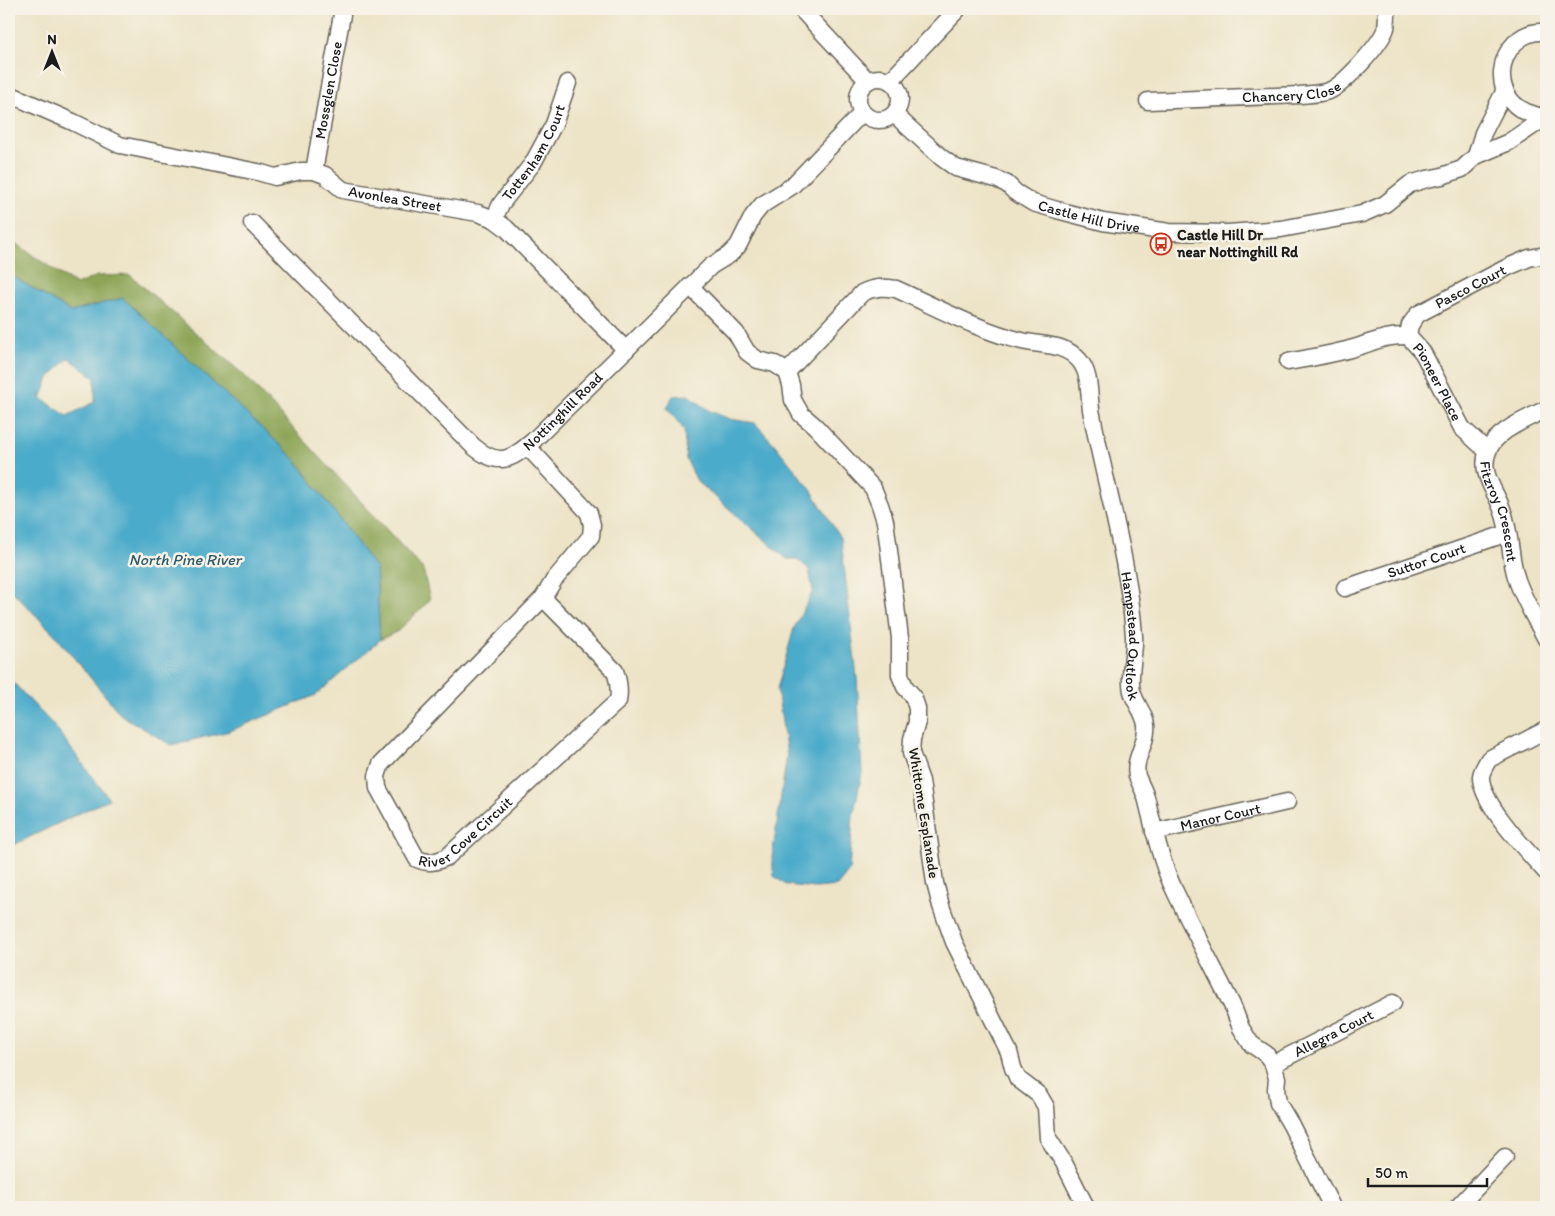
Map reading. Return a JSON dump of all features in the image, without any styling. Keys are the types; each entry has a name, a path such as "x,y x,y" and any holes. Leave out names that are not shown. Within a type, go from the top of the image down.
{"street":[{"name":"Mossglen Close","path":"314,171 343,9"},
{"path":"801,9 868,81"},
{"path":"890,81 958,9"},
{"name":"Chancery Close","path":"1148,101 1300,95 1324,92 1331,89 1356,68 1379,42 1386,29 1387,9"},
{"path":"1546,32 1528,35 1517,42 1508,52 1503,64 1502,77 1505,90 1511,101 1521,110 1533,116 1546,117"},
{"path":"879,78 890,81 895,85 900,97 900,103 894,114 889,118 875,120 862,113 859,106 859,92 868,81 879,78"},
{"name":"Tottenham Court","path":"494,219 501,204 533,163 554,124 568,83"},
{"path":"1476,156 1483,133 1505,90"},
{"path":"9,94 120,145 275,177 302,171 314,171"},
{"name":"Nottinghill Road","path":"252,223 472,446 491,458 507,459 513,457 527,446 711,266 738,246 753,216 762,205 792,186 862,113"},
{"name":"Castle Hill Drive","path":"894,114 942,158 956,168 996,179 1032,202 1102,222 1169,232 1228,233 1281,229 1362,214 1385,204 1410,184 1462,169 1476,156 1509,142 1546,117"},
{"name":"Avonlea Street","path":"314,171 325,175 343,190 478,213 494,219 506,228 626,350"},
{"name":"Pasco Court","path":"1408,336 1410,325 1418,314 1508,267 1529,258 1540,256 1546,258"},
{"path":"690,286 736,333 747,352 758,360 775,364 787,372"},
{"name":"Hampstead Outlook","path":"787,372 862,293 873,288 885,287 896,290 987,330 1022,341 1057,346 1071,353 1080,362 1086,372 1091,413 1128,580 1134,638 1131,684 1134,700 1142,712 1146,732 1136,763 1137,774 1171,883 1233,1007 1241,1028 1251,1044 1266,1054 1273,1064"},
{"name":"Pioneer Place","path":"1288,362 1323,356 1380,338 1408,336 1423,353 1462,428 1487,451"},
{"name":"Whittome Esplanade","path":"787,372 793,400 801,414 815,426 873,488 880,505 886,528 899,629 900,675 913,696 917,708 917,722 912,739 911,753 921,781 935,883 941,906 954,942 1009,1052 1018,1079 1039,1095 1046,1107 1048,1138 1064,1163 1086,1207"},
{"name":"Fitzroy Crescent","path":"1546,409 1503,432 1494,439 1487,451 1486,462 1486,475 1502,509 1517,580 1546,639"},
{"name":"River Cove Circuit","path":"527,446 589,513 592,525 591,536 554,580 543,598 381,764 377,776 378,788 417,859 426,863 436,862 447,857 618,702 620,692 619,681 615,671 543,598"},
{"name":"Suttor Court","path":"1345,588 1508,532"},
{"path":"1546,730 1489,758 1481,776 1484,793 1494,810 1546,872"},
{"name":"Manor Court","path":"1154,832 1287,802"},
{"name":"Allegra Court","path":"1273,1064 1393,1003"},
{"path":"1273,1064 1277,1078 1278,1103 1332,1207"},
{"path":"1458,1207 1505,1157"}],"green space":[{"path":"9,239 76,285 97,276 130,275 245,376 423,569 430,600 398,631 380,640 376,568 123,298 71,312 9,274"}],"water":[{"name":"North Pine River","path":"9,274 71,312 123,298 296,460 376,568 380,640 316,695 230,731 171,745 121,715 55,635 9,588","holes":["69,358 95,378 95,402 67,416 41,398 49,378"]},
{"path":"688,395 710,411 730,419 755,423 812,491 841,539 857,678 862,773 853,816 849,871 837,886 816,888 786,885 774,876 772,857 787,755 777,689 794,628 813,591 809,569 797,559 787,559 697,481 686,459 684,430 667,408 673,396"},
{"path":"9,678 55,727 109,799 9,847"}],"place":[{"name":"Castle Hill Dr near Nottinghill Rd","path":"1161,244"}]}
